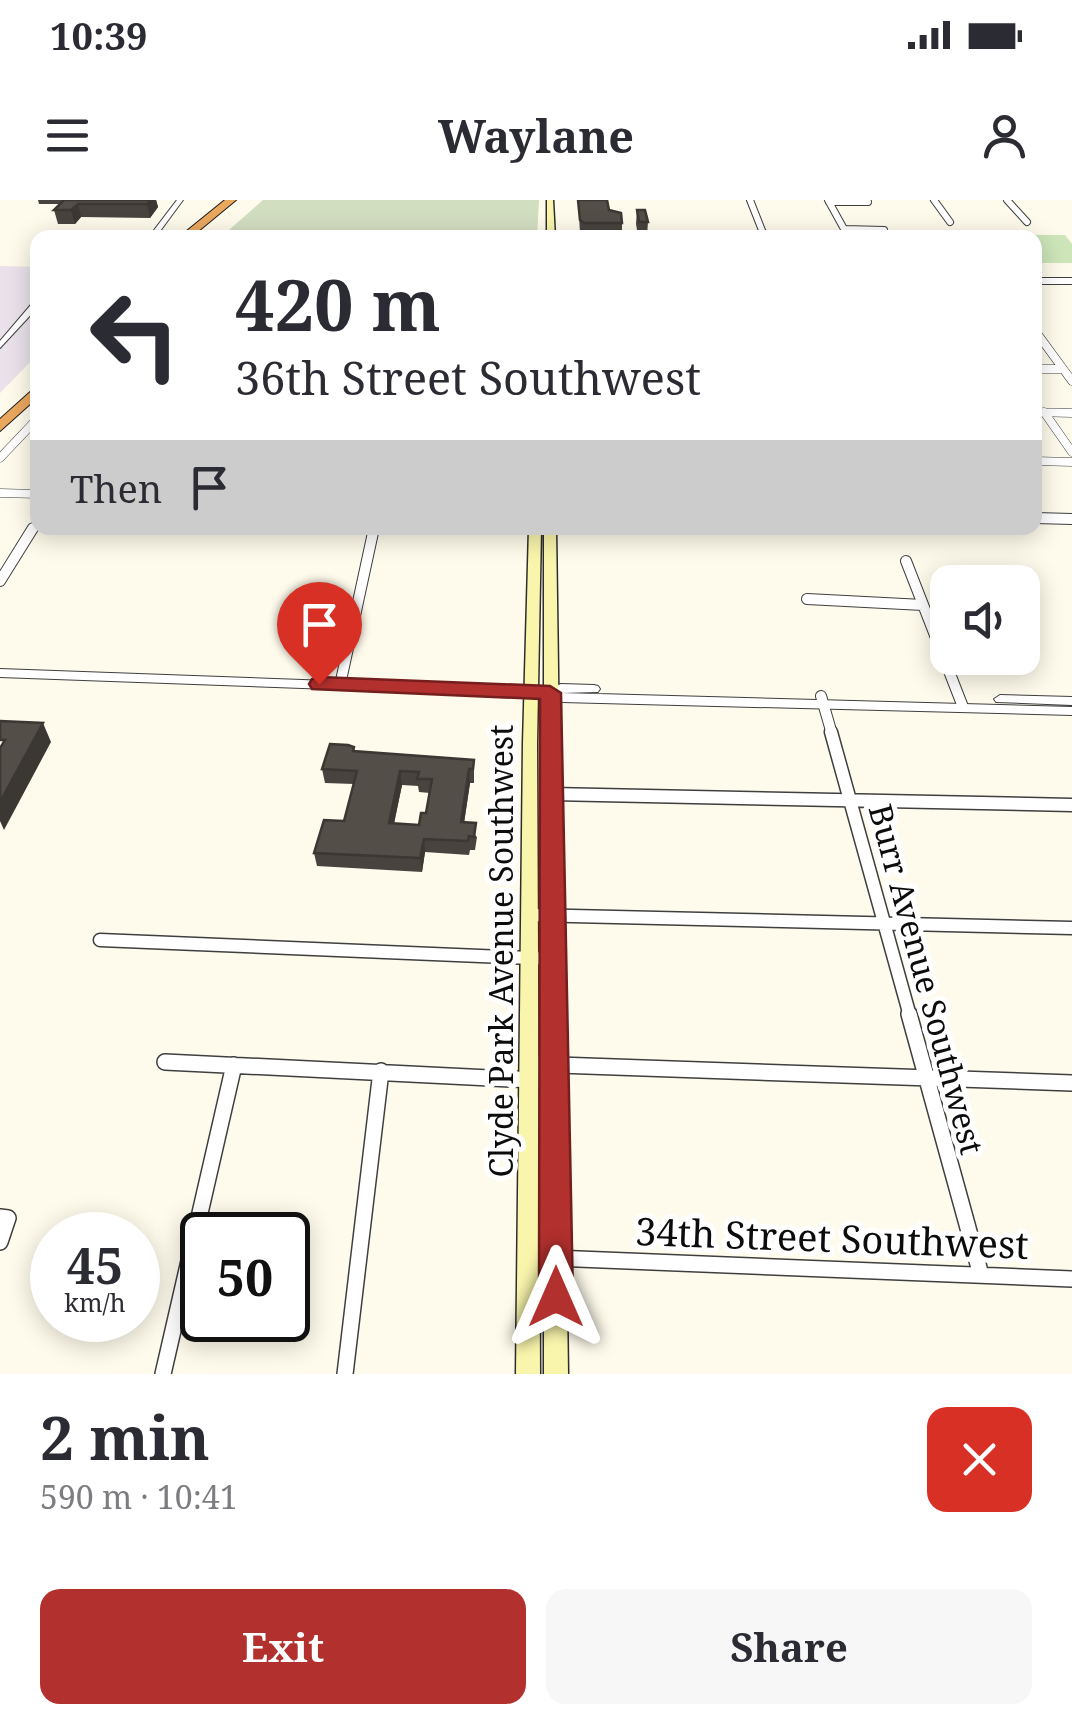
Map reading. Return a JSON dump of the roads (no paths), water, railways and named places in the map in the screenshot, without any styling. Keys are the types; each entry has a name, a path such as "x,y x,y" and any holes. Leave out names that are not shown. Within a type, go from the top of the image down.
{"highway":[{"path":"193,230 231,200"},
{"path":"204,230 241,200"},
{"path":"0,411 30,382"},
{"path":"0,427 30,397"}],"main road":[{"path":"542,200 542,230"},
{"path":"550,200 551,230"},
{"name":"Clyde Park Avenue Southwest","path":"536,535 541,692 552,794 556,1374"},
{"name":"Clyde Park Avenue Southwest","path":"528,1374 530,915 550,535"}],"street":[{"path":"156,230 180,200"},
{"path":"750,200 762,230"},
{"path":"934,200 950,222"},
{"path":"1007,200 1026,222"},
{"path":"828,201 868,202"},
{"path":"828,201 844,229 884,230"},
{"path":"1042,280 1072,281"},
{"path":"0,346 30,311"},
{"path":"1042,341 1072,381"},
{"path":"1042,369 1064,369"},
{"path":"1042,412 1072,413"},
{"path":"1042,414 1072,452"},
{"path":"0,458 30,426"},
{"path":"1042,462 1072,462"},
{"path":"0,493 30,494"},
{"path":"1042,518 1072,519"},
{"path":"0,580 30,533"},
{"path":"340,684 372,535"},
{"path":"906,561 960,702"},
{"path":"807,599 923,605"},
{"path":"0,674 541,692 562,698 1072,701"},
{"name":"Burr Avenue Southwest","path":"822,700 981,1275"},
{"path":"960,702 1072,710"},
{"path":"552,794 1072,806"},
{"path":"530,915 1072,928"},
{"path":"100,940 553,959"},
{"path":"165,1062 381,1071 1072,1082"},
{"path":"163,1374 234,1065"},
{"path":"344,1374 381,1071"},
{"path":"0,1242 4,1218"},
{"name":"34th Street Southwest","path":"528,1257 1072,1279"}]}
